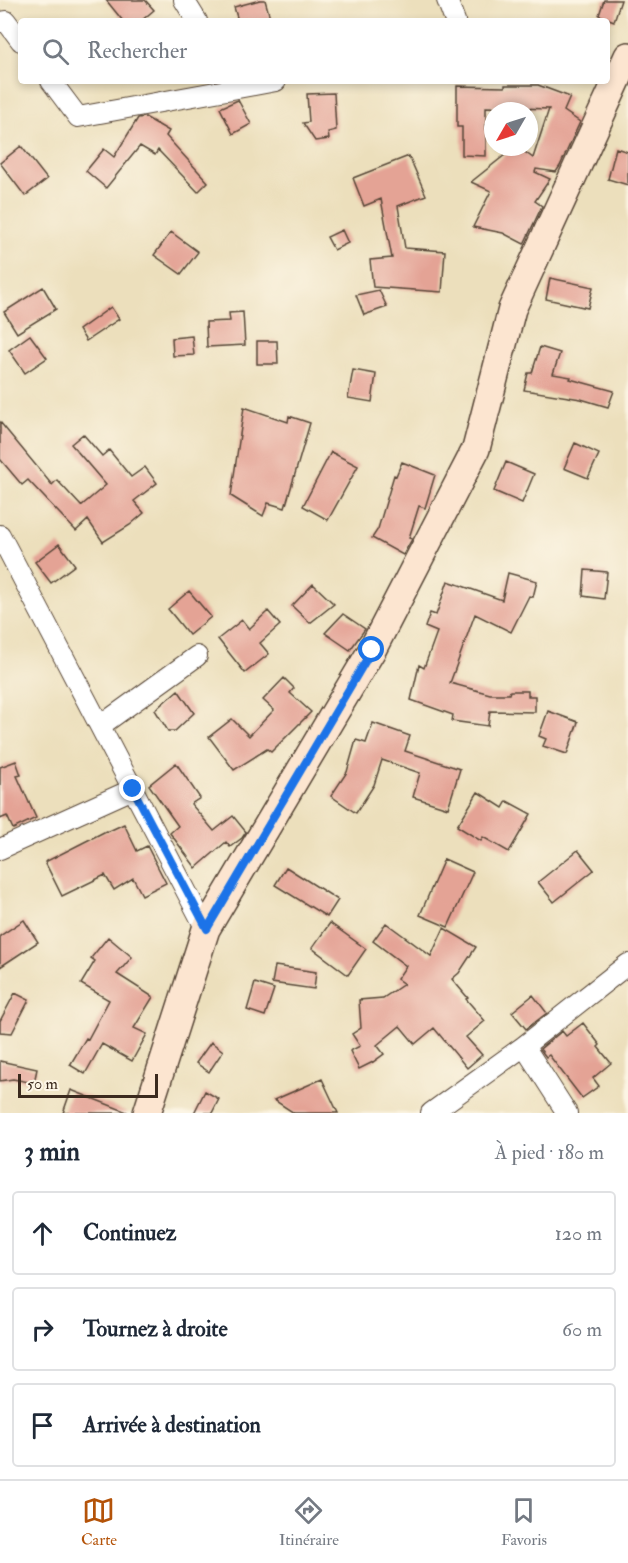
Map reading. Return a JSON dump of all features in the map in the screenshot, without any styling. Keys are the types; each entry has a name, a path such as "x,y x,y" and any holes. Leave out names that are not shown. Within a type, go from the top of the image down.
{"main road":[{"path":"147,1113 207,929 372,650 476,449 512,309 612,81 628,56"}],"street":[{"path":"184,0 195,18"},
{"path":"447,0 454,18"},
{"path":"0,22 6,21 18,37"},
{"path":"53,84 78,117 235,84"},
{"path":"0,535 207,929"},
{"path":"100,726 197,656"},
{"path":"0,849 133,789"},
{"path":"431,1113 524,1046 628,964"},
{"path":"524,1046 567,1113"}],"building":[{"path":"106,0 145,0 154,10 145,18 121,18"},
{"path":"265,0 270,18 237,18 234,7"},
{"path":"604,0 621,0 614,21 599,15"},
{"path":"505,85 538,85 570,97 564,111 580,122 556,172 536,169 535,172 550,179 535,201 542,206 524,244 503,233 473,227 491,191 471,182 504,156 530,156 533,158 538,156 538,143 549,109 538,109 538,102 484,102 484,156 462,155 462,127 457,127 457,86 505,87"},
{"path":"334,93 336,130 328,132 329,139 315,141 303,123 309,122 307,94"},
{"path":"238,100 251,124 233,134 220,108"},
{"path":"145,117 169,131 166,136 208,182 198,192 158,150 155,155 140,146 106,188 86,171 104,149 114,157 138,118"},
{"path":"21,146 47,179 25,196 0,163"},
{"path":"616,148 628,152 628,185 608,179"},
{"path":"409,156 426,195 398,206 405,248 445,251 442,292 373,287 370,260 392,258 381,199 364,206 353,178"},
{"path":"342,230 348,243 334,250 327,237"},
{"path":"171,232 198,252 181,274 154,255"},
{"path":"550,278 593,287 588,308 546,299"},
{"path":"43,287 56,309 17,333 4,312"},
{"path":"379,290 387,307 364,315 356,295"},
{"path":"111,307 119,319 86,341 79,330"},
{"path":"243,312 245,345 207,347 206,322 230,321 229,313"},
{"path":"30,335 47,358 25,373 9,350"},
{"path":"192,336 194,355 173,356 172,338"},
{"path":"257,341 277,341 278,364 257,364"},
{"path":"540,347 560,353 553,374 571,377 570,379 614,391 608,407 581,399 524,390 528,373 532,373"},
{"path":"353,370 376,374 372,402 348,398"},
{"path":"244,407 288,422 289,416 310,423 285,508 268,503 263,516 231,496"},
{"path":"0,422 52,485 57,480 81,506 106,485 71,444 83,434 102,456 109,450 131,477 145,467 157,483 134,501 144,513 103,542 88,520 76,531 28,480 22,485 0,459"},
{"path":"575,443 599,454 588,478 564,468"},
{"path":"331,452 358,466 328,520 303,506"},
{"path":"402,462 435,475 425,508 419,506 409,538 412,539 403,555 372,538 378,529 394,475 396,476"},
{"path":"506,462 534,474 522,503 494,491"},
{"path":"59,544 75,565 51,583 35,562"},
{"path":"585,570 607,572 604,599 583,596"},
{"path":"508,573 537,581 533,597 529,596 511,632 475,614 450,683 490,694 528,691 528,696 535,696 535,712 490,711 488,726 452,721 453,715 411,700 419,665 424,668 437,632 425,627 430,613 436,615 448,581 502,600"},
{"path":"313,584 334,604 310,623 292,606"},
{"path":"189,591 211,617 189,635 168,609"},
{"path":"268,611 280,625 260,643 269,654 245,673 218,639 242,620 249,629"},
{"path":"343,614 365,629 350,650 325,633"},
{"path":"284,678 294,688 290,693 311,712 271,752 267,749 234,770 209,737 232,719 249,736 274,710 263,700"},
{"path":"178,690 194,713 175,731 168,731 155,710"},
{"path":"548,711 578,722 567,754 543,746 546,739 539,736"},
{"path":"373,723 410,736 405,751 460,769 448,808 413,797 420,773 382,760 374,785 356,813 331,796 347,772 356,740 366,743"},
{"path":"16,761 21,775 17,776 36,818 13,829 7,816 0,819 0,767"},
{"path":"176,763 200,798 191,804 214,831 233,816 246,832 230,847 226,842 196,868 170,833 178,826 149,785"},
{"path":"478,792 503,808 507,801 531,814 509,852 483,837 481,841 457,826"},
{"path":"124,824 137,851 147,846 166,883 142,895 133,878 114,890 105,875 62,896 45,862"},
{"path":"578,850 594,870 554,902 538,882"},
{"path":"444,859 473,872 448,927 420,915"},
{"path":"286,867 338,900 327,917 275,885"},
{"path":"24,920 38,942 0,967 0,936"},
{"path":"330,923 366,949 348,975 312,948"},
{"path":"386,923 431,956 444,928 476,947 459,973 452,979 485,1021 466,1037 482,1055 467,1068 434,1028 415,1044 400,1026 377,1045 384,1054 359,1069 350,1051 360,1046 352,1034 361,1028 359,1000 383,998 404,984 397,979 406,966 373,941"},
{"path":"108,937 132,957 117,974 153,997 134,1028 147,1034 132,1061 102,1044 85,1074 70,1065 86,1038 88,1039 109,1000 81,984 95,961 91,958"},
{"path":"275,966 316,972 314,989 272,983"},
{"path":"255,983 274,989 265,1016 247,1010"},
{"path":"15,993 29,1000 12,1033 0,1032 0,1021"},
{"path":"533,995 547,1013 526,1029 512,1012"},
{"path":"583,1023 611,1063 593,1078 599,1086 582,1098 549,1055 546,1057 540,1049 562,1031 566,1036"},
{"path":"211,1042 223,1051 209,1072 196,1063"},
{"path":"0,1061 37,1069 34,1083 13,1079 0,1081"},
{"path":"322,1079 338,1113 294,1113 274,1100"},
{"path":"71,1090 127,1112 127,1113 63,1113"},
{"path":"205,1091 219,1099 212,1113 194,1113"}],"route":[{"path":"133,789 207,929 372,650"}]}
